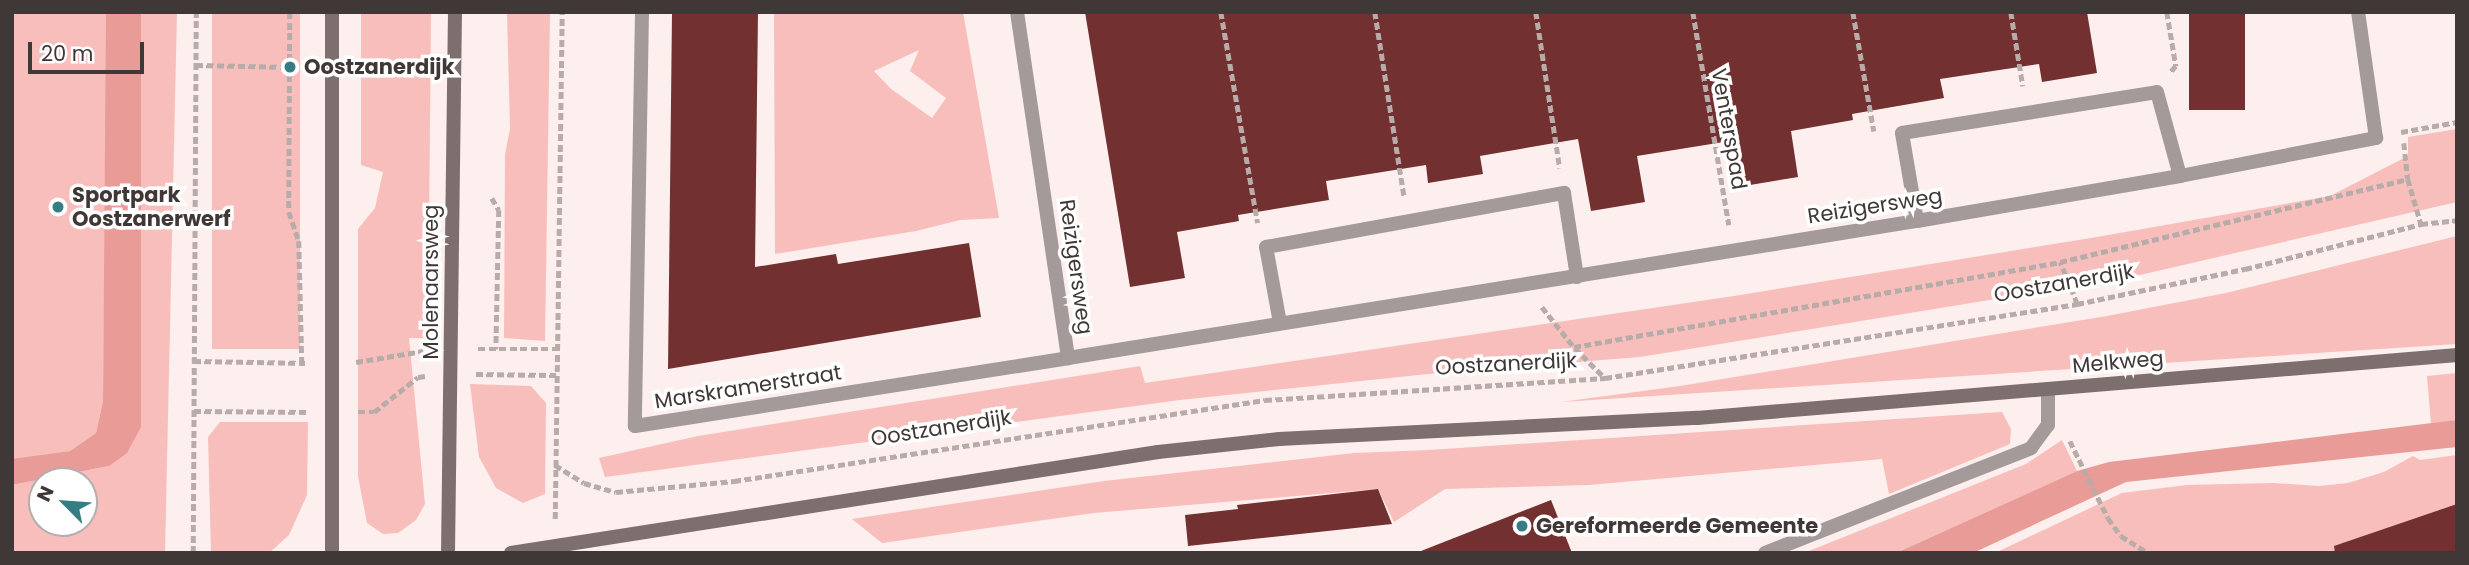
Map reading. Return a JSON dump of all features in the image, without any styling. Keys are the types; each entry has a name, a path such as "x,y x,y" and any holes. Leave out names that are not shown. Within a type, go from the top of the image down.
{"street":[{"path":"332,12 332,553"},
{"name":"Molenaarsweg","path":"448,553 455,12"},
{"name":"Marskramerstraat","path":"642,12 635,426 1068,358"},
{"name":"Reizigersweg","path":"1017,12 1068,358 1526,286 2180,177 2376,138"},
{"path":"2358,12 2376,138"},
{"path":"1917,221 1902,133 2157,92 2180,177"},
{"path":"1280,324 1266,247 1564,193 1577,276"},
{"name":"Melkweg","path":"1765,553 2031,448 2048,425 2048,389 2457,355"},
{"path":"511,553 554,544 1158,452 1279,439 1697,418 2048,389"}],"path":[{"path":"193,553 196,12"},
{"path":"290,12 289,212 299,241 302,363"},
{"path":"554,544 562,12"},
{"path":"1221,12 1260,234 1266,247"},
{"path":"1375,12 1408,221"},
{"path":"1536,12 1564,193"},
{"name":"Venterspad","path":"1693,12 1733,250"},
{"path":"1853,12 1874,132"},
{"path":"2011,12 2028,114"},
{"path":"2157,92 2176,66 2167,12"},
{"path":"196,65 290,67"},
{"path":"2376,138 2457,122"},
{"path":"2403,131 2408,179 2421,224"},
{"path":"1574,347 2060,262 2408,179"},
{"path":"492,198 499,210 496,349"},
{"name":"Oostzanerdijk","path":"555,465 584,483 616,492 734,481 1265,400 1605,378 2077,304 2245,269 2421,224 2457,220"},
{"path":"2060,262 2077,304"},
{"path":"1526,286 1574,347 1605,378"},
{"path":"194,361 332,363 451,349 556,349"},
{"path":"194,411 374,412 418,377 452,374 555,375"},
{"path":"2068,437 2108,518 2121,536 2148,553"}],"shaded area":[{"name":"Sportpark Oostzanerwerf","path":"12,12 107,12 103,401 96,433 70,451 12,460"},
{"path":"106,12 141,12 141,427 127,453 109,466 28,467 28,482 12,485 12,459 70,451 96,433 103,401"},
{"path":"141,12 177,12 165,553 12,553 12,485 28,482 28,537 98,537 98,468 109,466 141,427"},
{"path":"212,12 300,12 300,349 212,349"},
{"path":"361,12 431,12 428,338 409,338 425,504 416,520 398,533 383,534 367,523 358,476 358,229 375,208 383,172 361,165"},
{"path":"507,12 550,12 545,341 504,338 505,154 510,129"},
{"path":"774,12 963,12 999,218 960,220 916,231 775,254","holes":["919,50 910,71 946,98 932,118 891,89 874,71"]},
{"path":"2457,129 2457,202 2131,277 1640,357 1438,373 1180,400 605,477 599,458 698,436 1140,366 1145,383 1734,296 2330,196 2408,156 2408,137"},
{"path":"2457,236 2457,344 1561,402 1680,386 2107,316 2226,293"},
{"path":"2457,373 2457,420 2431,424 2427,376"},
{"path":"470,384 531,386 546,403 545,494 523,503 496,488 479,457"},
{"path":"2002,412 2011,429 2010,444 1889,494 1882,459 1589,485 1445,489 1394,522 1378,489 1094,513 882,543 852,519 1104,481 1354,453"},
{"path":"2457,420 2457,447 2126,482 1973,553 1896,553 2077,471 2109,462"},
{"path":"220,422 308,422 307,495 289,535 269,553 211,553 208,437"},
{"path":"2062,440 2077,471 1896,553 1804,553 2026,464"},
{"path":"2457,455 2457,553 1995,553 2122,493 2187,485 2273,483 2319,486 2348,483 2384,472 2413,456 2420,460"}],"building":[{"path":"672,12 758,12 755,267 836,254 838,264 969,243 981,317 668,369"},
{"path":"1085,12 2087,12 2097,73 2042,82 2039,64 1940,79 1944,98 1852,114 1853,120 1791,131 1798,177 1744,186 1736,140 1637,156 1645,202 1591,211 1578,139 1480,156 1483,174 1428,183 1426,165 1326,181 1329,200 1238,215 1239,221 1177,232 1185,278 1130,287"},
{"path":"2189,12 2245,12 2245,110 2189,110"},
{"path":"1378,489 1392,524 1188,546 1185,515 1238,509 1237,505"},
{"name":"Gereformeerde Gemeente","path":"1551,500 1572,553 1421,553 1421,551"},
{"path":"2457,504 2457,553 2335,553 2334,546"}],"place":[{"name":"Oostzanerdijk","path":"290,67"},
{"name":"Sportpark Oostzanerwerf","path":"58,207"},
{"name":"Gereformeerde Gemeente","path":"1522,526"}]}
